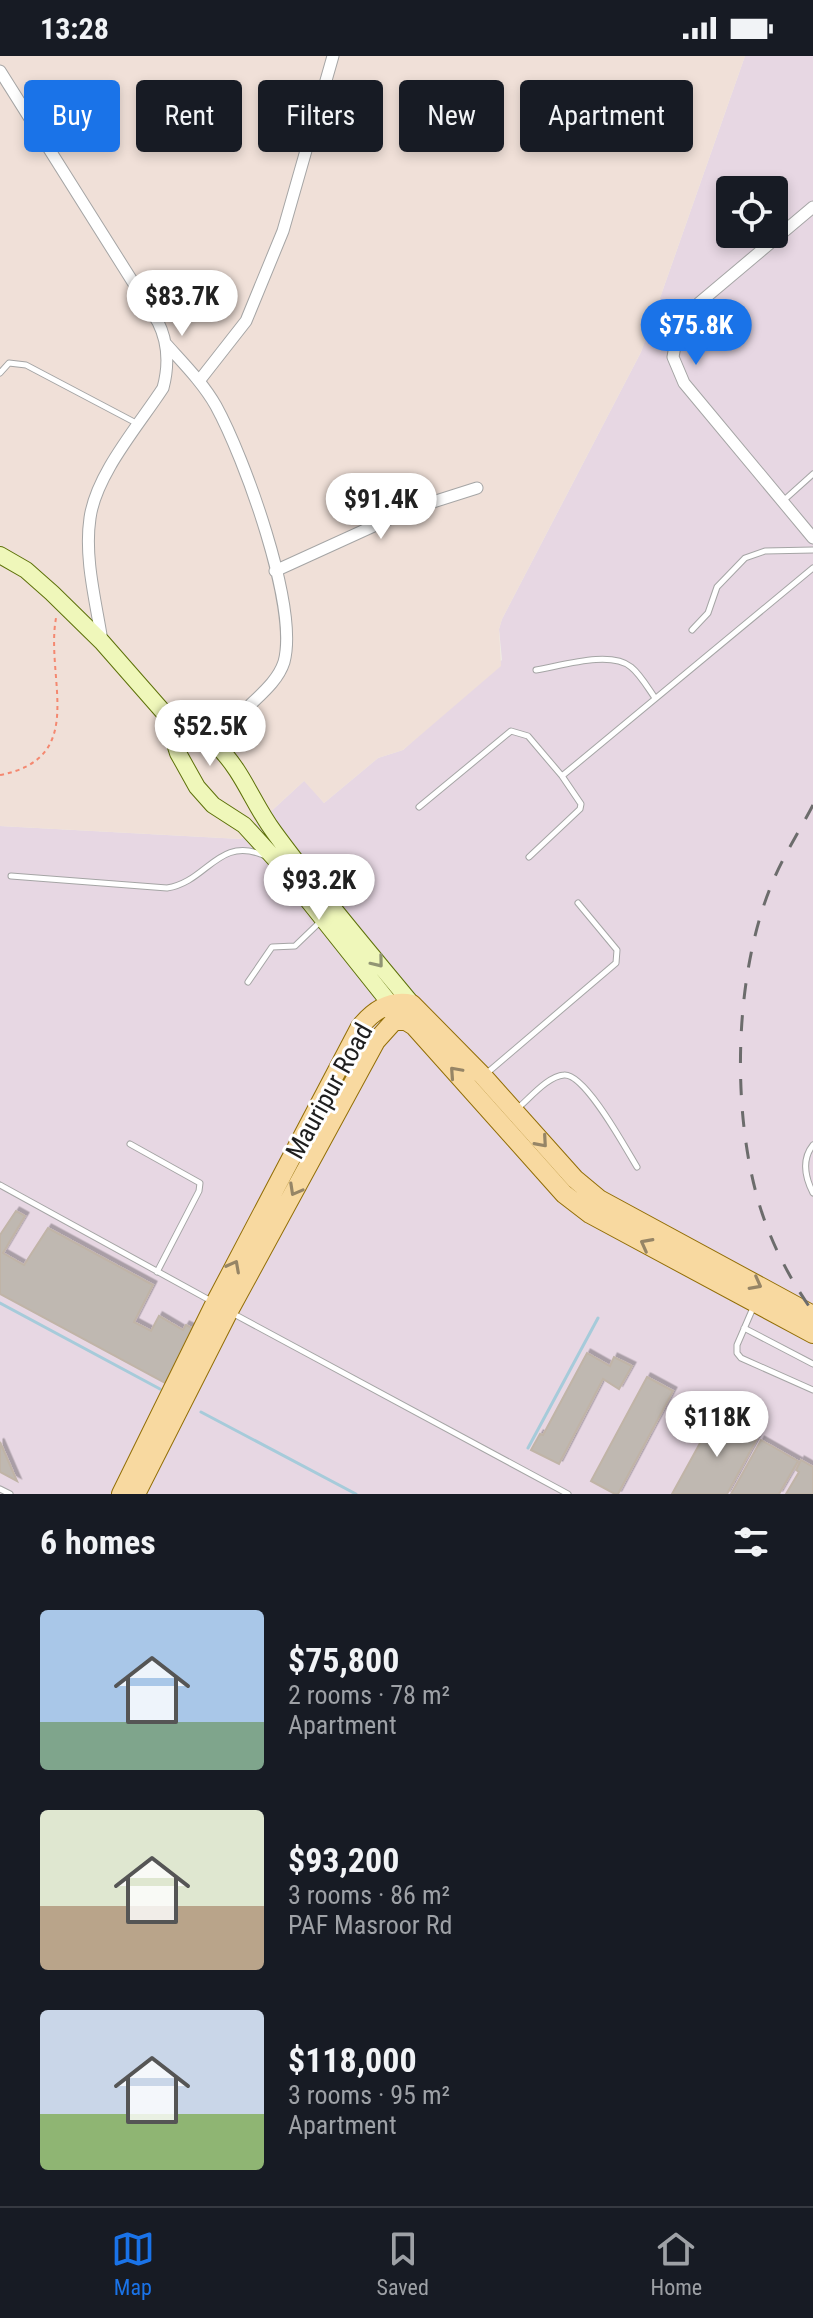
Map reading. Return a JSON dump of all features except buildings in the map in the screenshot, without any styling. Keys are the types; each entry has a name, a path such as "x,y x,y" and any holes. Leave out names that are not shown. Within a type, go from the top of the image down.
{"main road":[{"path":"0,555 26,570 102,642 166,715 178,753 197,787 213,805 244,825 328,914 409,1012"},
{"path":"166,715 186,721 220,748 244,778 260,813 389,1004"},
{"name":"Mauripur Road","path":"121,1494 177,1397 360,1027 369,1015 389,1004 409,1012 483,1076 568,1171 599,1199 800,1315 813,1334"},
{"name":"Mauripur Road","path":"409,1012 414,1026 573,1201 590,1214 755,1303 800,1315"},
{"name":"Mauripur Road","path":"222,1307 376,1041 394,1021 409,1012"},
{"name":"Mauripur Road","path":"136,1494 177,1397"}],"street":[{"path":"199,381 246,321 283,231 333,56"},
{"path":"0,71 158,322 166,344 163,388 103,479 90,518 89,546 102,642"},
{"path":"813,207 699,303 678,329 673,357 684,383 813,538"},
{"path":"166,344 199,381 215,405 238,451 269,540 286,625 284,661 278,676 246,709"},
{"path":"275,571 411,509 477,488"}],"lane":[{"path":"0,373 9,363 26,365 138,425"},
{"path":"782,501 813,474"},
{"path":"692,630 708,613 717,587 745,558 765,551 813,550"},
{"path":"562,776 813,568"},
{"path":"536,670 599,659 616,661 631,667 655,698"},
{"path":"419,807 511,731 528,736 580,800 580,809 529,857"},
{"path":"11,876 167,888 185,884 224,853 235,850 255,851 275,859"},
{"path":"483,1076 616,963 617,950 578,903"},
{"path":"248,982 272,947 295,946 328,914"},
{"path":"515,1111 554,1078 570,1075 576,1078 598,1106 637,1167"},
{"path":"130,1144 200,1183 199,1191 157,1272"},
{"path":"813,1145 805,1160 806,1178 813,1193"},
{"path":"0,1185 568,1494"},
{"path":"755,1303 737,1345 737,1353 741,1358 813,1390"},
{"path":"744,1328 813,1364"},
{"path":"0,1489 10,1494"}],"path":[{"path":"0,775 38,761 52,746 58,694 53,635 55,618 63,604"}],"shaded area":[{"path":"0,56 745,56 641,352 502,619 499,629 501,666 403,750 378,758 324,803 304,781 241,839 0,826"},
{"path":"745,56 813,56 813,1494 0,1494 0,826 241,839 305,780 324,803 378,758 403,750 502,660 499,629 641,352"}],"waterway":[{"path":"0,1303 160,1389"},
{"path":"528,1448 598,1318"},
{"path":"201,1412 356,1494"}],"railway":[{"path":"813,805 775,876 758,924 749,966 740,1056 747,1147 755,1189 777,1250 813,1312"}]}
